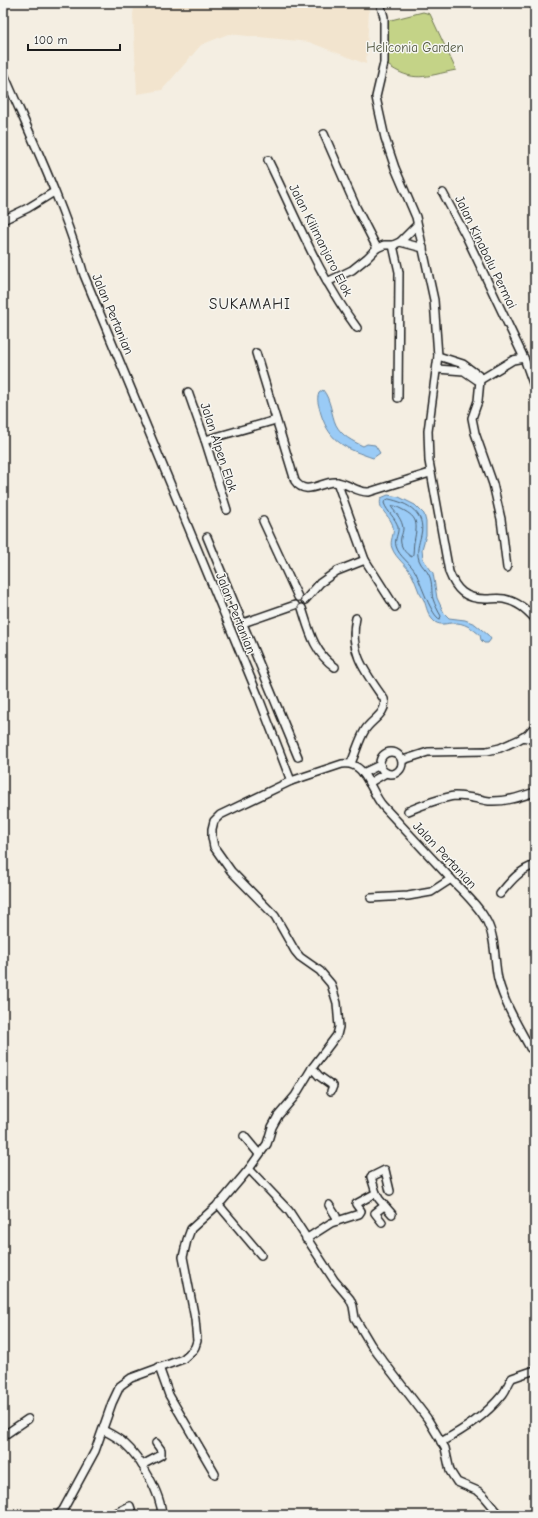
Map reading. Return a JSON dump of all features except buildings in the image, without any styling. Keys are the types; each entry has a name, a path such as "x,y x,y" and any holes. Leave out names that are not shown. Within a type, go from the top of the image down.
{"street":[{"path":"380,3 384,17 384,63 376,97 385,138 395,168 416,217 434,300 438,356 428,431 430,473 447,564 455,585 459,591 470,597 478,599 504,599 518,604 528,610 535,619"},
{"name":"Jalan Pertanian","path":"3,72 75,243 84,275 259,698 291,781"},
{"path":"324,134 356,207 377,248"},
{"name":"Jalan Kilimanjaro Elok","path":"268,160 327,282 341,306 357,328"},
{"path":"3,220 28,208 54,192"},
{"name":"Jalan Kinabalu Permai","path":"443,193 466,236 524,358 535,389"},
{"path":"397,244 417,225"},
{"path":"397,244 399,272 398,398"},
{"path":"327,282 352,270 377,248 384,245 397,244 423,248"},
{"path":"256,353 297,485 307,489 337,482 360,491 369,492 430,473"},
{"path":"438,356 463,364 481,380"},
{"path":"507,568 501,519 493,484 475,433 472,418 478,401 481,380 513,360 524,358"},
{"path":"437,369 464,371 481,380"},
{"name":"Jalan Alpen Elok","path":"188,392 227,510"},
{"path":"205,440 276,420"},
{"path":"337,482 365,560 395,607"},
{"path":"263,521 305,605 302,608 310,635 323,658 335,667"},
{"path":"207,537 298,757"},
{"path":"243,623 294,604 295,600 302,599 320,583 337,571 365,560"},
{"path":"294,604 297,608 302,608"},
{"path":"63,1513 95,1451 112,1403 120,1386 131,1378 182,1358 193,1350 196,1344 194,1319 183,1257 191,1229 222,1201 249,1169 267,1144 272,1127 278,1116 295,1096 312,1068 337,1035 339,1027 337,1003 331,984 320,971 295,951 275,916 231,871 214,847 212,829 214,822 220,815 291,781 342,764 351,763 365,730 369,724 382,712 385,706 384,699 360,663 356,654 353,630 356,618"},
{"path":"403,760 428,752 488,751 500,748 523,737 535,726"},
{"path":"523,737 531,738 535,744"},
{"path":"386,773 380,765 382,756 387,752 396,753 403,760"},
{"path":"369,783 386,773 392,774 398,772 402,766 403,760"},
{"name":"Jalan Pertanian","path":"351,763 356,765 363,772 380,803 472,901 487,922 492,939 498,979 504,997 530,1048 535,1051"},
{"path":"363,772 380,765"},
{"path":"408,811 429,802 455,796 468,796 484,800 500,801 513,799 535,792"},
{"path":"500,894 517,875 524,870 535,866"},
{"path":"371,898 408,896 431,892 451,879"},
{"path":"312,1068 319,1076 333,1086 331,1091"},
{"path":"244,1136 259,1154"},
{"path":"249,1169 286,1207 334,1280 350,1299 355,1318 371,1345 427,1418 447,1454 450,1471 457,1482 478,1491 500,1515"},
{"path":"390,1191 385,1170 371,1177 376,1193 384,1206 392,1214"},
{"path":"306,1238 331,1223 359,1214 361,1211 356,1204 376,1193"},
{"path":"218,1204 261,1255"},
{"path":"329,1205 336,1216 337,1221"},
{"path":"382,1222 375,1213 384,1206"},
{"path":"159,1368 169,1395 215,1474"},
{"path":"441,1442 478,1420 503,1394 512,1378 535,1370"},
{"path":"3,1436 28,1419"},
{"path":"103,1430 124,1443 142,1465 154,1489 162,1515"},
{"path":"142,1465 161,1455 161,1450 156,1443"},
{"path":"112,1515 130,1506 133,1515"}],"shaded area":[{"path":"135,3 366,3 369,11 366,64 309,42 228,34 201,45 162,90 137,94 133,14"}],"green space":[{"name":"Heliconia Garden","path":"423,12 430,14 456,70 420,77 404,74 386,64 387,21"}],"water":[{"path":"323,390 328,398 334,421 341,432 351,440 363,446 367,444 375,445 380,453 373,458 347,448 329,432 321,414 318,401 319,393"},
{"path":"388,495 399,497 415,505 424,514 426,522 426,535 422,549 423,559 433,573 437,598 444,613 449,618 465,620 475,624 491,639 488,643 484,643 481,640 480,635 465,625 457,623 440,624 431,618 412,575 392,548 392,523 383,510 380,502 381,498"}],"district":[{"name":"SUKAMAHI","path":"250,304"}]}
